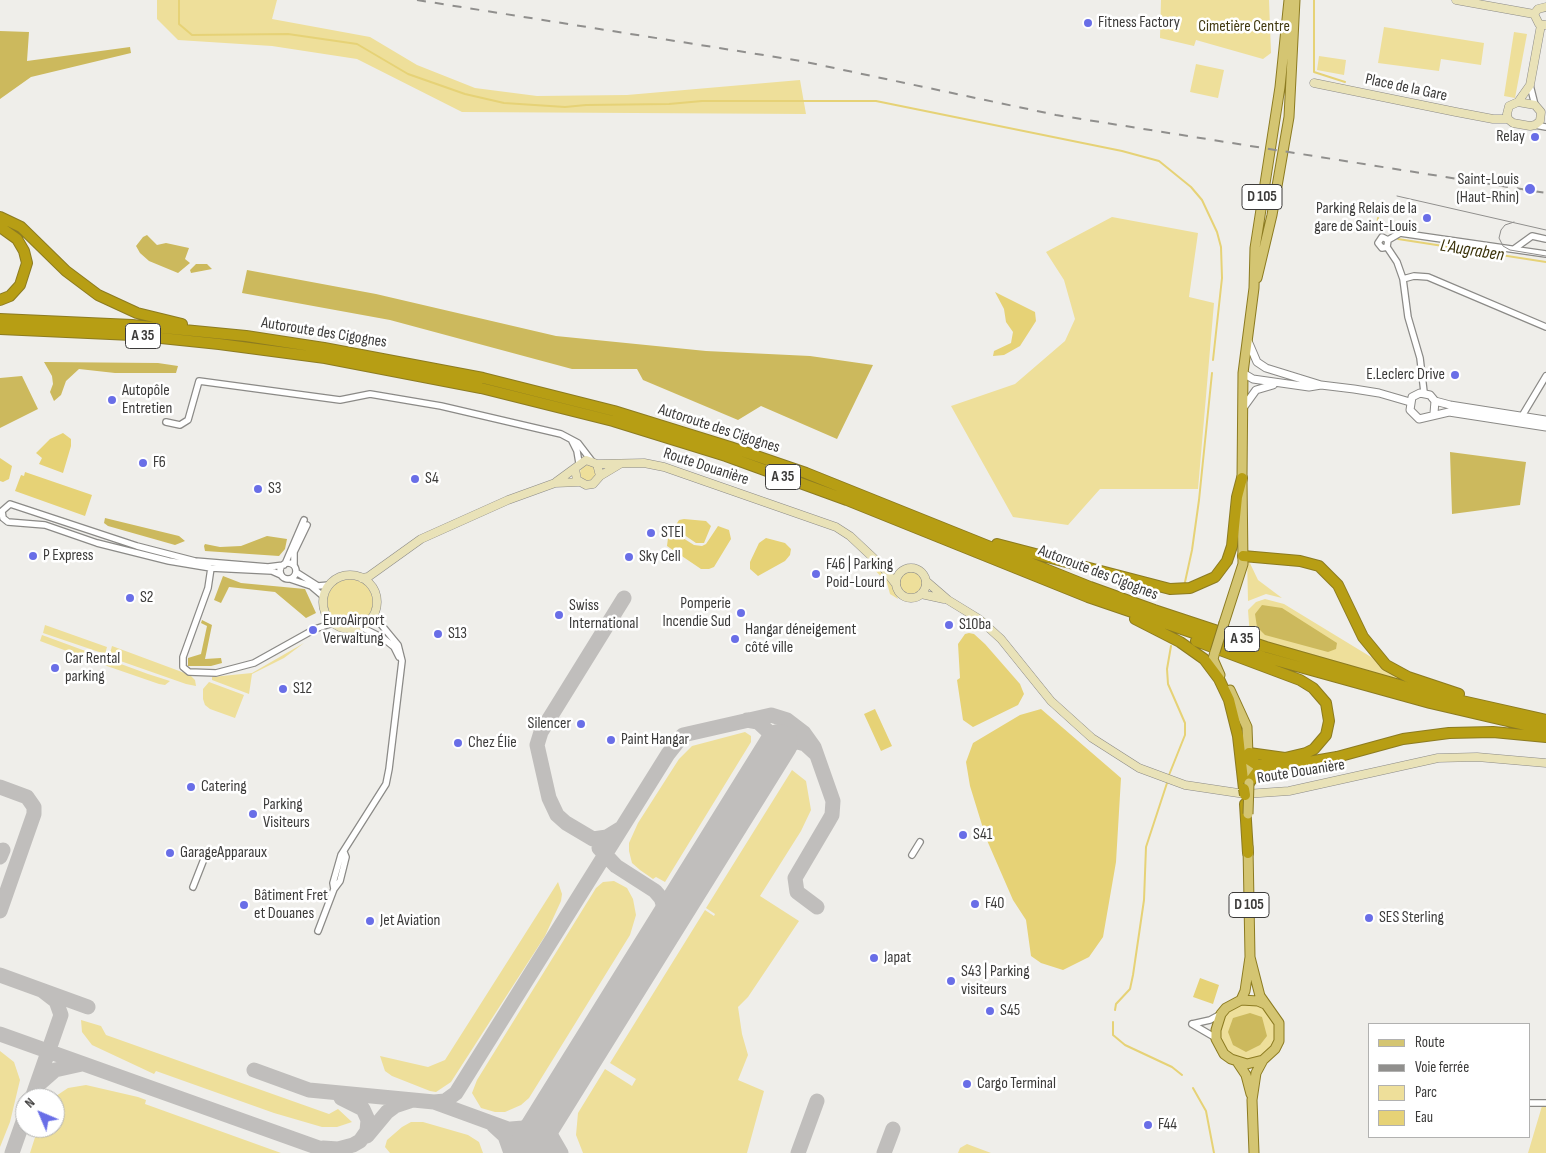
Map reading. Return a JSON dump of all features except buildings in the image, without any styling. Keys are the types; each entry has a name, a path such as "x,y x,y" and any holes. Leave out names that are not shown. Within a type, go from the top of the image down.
{"highway":[{"path":"0,217 21,227 72,276 110,302 154,319 230,334"},
{"path":"0,227 18,238 24,250 27,263 20,285 10,296 0,300"},
{"name":"Autoroute des Cigognes","path":"0,319 132,325 230,334 408,362 483,378 614,411 730,447 796,470 1090,587 1266,647 1431,694 1546,720"},
{"name":"Autoroute des Cigognes","path":"0,329 132,335 219,344 389,369 481,388 613,421 726,456 847,500 1105,603 1264,657 1430,703 1546,730"},
{"path":"965,536 1170,589 1190,588 1215,577 1227,561 1232,546 1242,478"},
{"path":"1243,560 1300,561 1319,566 1338,584 1364,637 1386,665 1408,677 1514,708 1527,716"},
{"path":"1105,603 1231,655 1284,673 1306,683 1322,696 1326,703 1329,721 1326,734 1314,748 1306,753 1285,758 1248,756"},
{"path":"1105,603 1180,642 1204,659 1219,679 1229,700 1238,736 1246,786 1248,853"},
{"path":"1248,756 1257,765 1267,766 1319,761 1425,735 1493,732 1546,737"},
{"path":"1246,786 1257,772 1267,766"}],"main road":[{"name":"D 105","path":"1254,288 1255,248 1280,87 1289,0"},
{"name":"D 105","path":"1241,1000 1245,990 1250,957 1246,786 1247,727 1228,686 1216,669 1213,659 1243,560 1243,373 1254,288 1270,224 1289,117 1296,0"},
{"path":"1456,0 1534,14"},
{"path":"1534,14 1545,5"},
{"path":"1518,102 1530,85 1543,25 1536,21 1534,14"},
{"name":"Place de la Gare","path":"1314,83 1494,119 1508,119 1513,123 1535,125"},
{"path":"1494,119 1507,110 1511,104 1518,102 1540,108 1543,119 1535,125"},
{"path":"1507,110 1508,119"},
{"path":"362,578 368,576 427,536 521,494 555,483 579,482 586,485 593,484 600,476 594,462 577,466 555,483"},
{"name":"Route Douanière","path":"594,462 644,463 664,467 829,525 850,536 882,566 896,583"},
{"name":"Route Douanière","path":"600,476 622,464"},
{"path":"577,466 576,477 579,482"},
{"path":"372,586 386,564"},
{"path":"882,566 902,570 916,569 926,581 921,594 913,598 904,597 898,591 896,583 902,570"},
{"path":"348,575 362,578 372,586 377,598 374,616 361,627 346,629 333,623 324,609 324,597 329,585 334,580 348,575"},
{"name":"Route Douanière","path":"926,581 948,600 974,616 997,635 1051,701 1092,738 1139,768 1185,785 1245,794 1296,790 1438,758 1477,757 1546,763"},
{"name":"Route Douanière","path":"921,594 948,600"},
{"name":"D 105","path":"1250,957 1260,996 1265,1004"},
{"path":"1238,1063 1255,1063 1263,1060 1276,1049 1280,1033 1279,1023 1265,1004 1258,1001 1241,1000 1226,1008 1221,1014 1216,1030 1216,1039 1224,1054 1238,1063 1246,1075 1252,1100"},
{"path":"1254,1153 1252,1100 1256,1073 1263,1060"}],"street":[{"path":"1530,85 1534,105"},
{"path":"1535,125 1546,127"},
{"path":"1388,240 1400,233 1546,254"},
{"path":"1514,249 1532,236 1546,239"},
{"path":"1387,247 1382,248 1378,242 1382,237 1388,240"},
{"path":"1388,240 1387,247 1397,262 1404,279 1408,317 1420,358 1424,392"},
{"path":"1404,279 1414,276 1428,277 1546,327"},
{"path":"1247,338 1257,362 1266,368 1322,385 1378,392 1410,402"},
{"path":"1243,373 1253,379 1281,384 1309,387 1322,385"},
{"path":"1522,416 1546,376"},
{"path":"166,422 180,425 188,420 199,381 340,400 374,394 509,421 561,434 578,443 594,462"},
{"path":"1243,408 1256,390 1262,386 1281,384"},
{"path":"1546,420 1450,405 1435,401 1424,392 1415,394 1410,402 1410,410 1419,418 1428,418 1434,413 1449,412 1546,427"},
{"path":"1434,413 1435,401"},
{"path":"571,439 578,450 577,466"},
{"path":"294,565 284,564 268,567 195,561 136,546 10,504 2,511 3,518 8,522 45,525 127,551 211,568 272,571 311,586 324,597"},
{"path":"282,575 281,570 306,523 294,552 296,572 318,586 329,585"},
{"path":"211,568 208,588 183,657 183,667 189,672 216,673 254,663 315,629 333,623"},
{"path":"290,579 296,572"},
{"path":"318,931 334,889 333,883 337,862 386,784 389,769 402,661 398,645 374,616"},
{"path":"361,627 383,638 394,648 402,661"},
{"path":"912,855 920,842"},
{"path":"193,887 204,859"},
{"path":"1216,1039 1192,1024 1210,1020 1221,1014"},
{"path":"1531,1103 1546,1103"}],"green space":[{"path":"157,0 277,0 272,19 370,37 417,65 475,88 537,96 627,95 800,80 806,114 462,112 357,59 272,46 178,40 157,19"},
{"name":"Cimetière Centre","path":"1161,0 1269,0 1271,53 1263,59 1196,40 1194,46 1160,38"},
{"path":"1384,27 1484,43 1481,65 1441,59 1439,71 1378,63"},
{"path":"1514,32 1527,34 1515,98 1504,96"},
{"path":"1319,56 1346,60 1344,75 1317,70"},
{"path":"1196,64 1224,70 1218,98 1190,92"},
{"path":"1112,217 1198,233 1189,297 1214,303 1198,489 1100,489 1068,525 1013,517 951,406 1015,384 1065,341 1075,319 1064,280 1046,252"},
{"path":"585,465 591,465 596,470 594,479 585,481 580,476 580,470"},
{"path":"1247,557 1258,580 1282,598 1266,594 1248,601"},
{"path":"872,567 880,567 892,583 898,599 890,594 887,583"},
{"path":"911,572 919,575 922,583 919,591 911,594 903,591 900,583 903,575"},
{"path":"346,579 354,579 363,583 369,589 373,602 369,615 363,621 354,625 346,625 337,621 331,615 327,606 327,598 331,589 337,583"},
{"path":"1265,599 1284,604 1371,657 1433,689 1250,637 1248,610 1256,602"},
{"path":"45,625 107,647 105,654 43,633"},
{"path":"42,635 170,681 165,685 159,684 104,665 40,641"},
{"path":"304,643 284,658 252,674 249,694 212,680 212,677 252,673"},
{"path":"112,646 190,675 195,680 196,686 109,657"},
{"path":"209,682 244,695 235,718 210,709 205,705 203,689"},
{"path":"745,732 751,736 751,742 665,882 656,877 653,879 632,863 629,843 638,823 679,759 692,746"},
{"path":"792,770 806,781 811,810 801,831 760,896 799,921 748,997 738,1007 742,1034 748,1055 738,1080 764,1091 747,1153 583,1153 576,1135 578,1113 605,1069 632,1086 636,1079 610,1063 705,910 714,916 715,914 706,908"},
{"path":"614,881 627,888 633,899 636,915 630,935 529,1098 521,1105 505,1112 495,1112 481,1108 472,1093 477,1080 596,888 603,882"},
{"path":"558,882 562,894 561,901 545,936 451,1082 436,1092 430,1091 392,1076 385,1071 380,1056 428,1067 445,1060"},
{"path":"1248,1004 1263,1009 1271,1017 1276,1032 1271,1047 1263,1055 1248,1060 1233,1055 1225,1047 1220,1032 1225,1017 1233,1009"},
{"path":"81,1020 101,1026 106,1035 329,1114 338,1109 352,1122 337,1127 322,1127 274,1113 156,1071 154,1074 92,1045 82,1032"},
{"path":"0,1051 14,1062 20,1080 18,1088 15,1088 15,1101 10,1122 0,1147"},
{"path":"86,1085 138,1097 146,1100 145,1104 281,1153 30,1153 35,1138 65,1138 65,1090"},
{"path":"1546,1105 1546,1153 1528,1153 1542,1106"},
{"path":"411,1122 423,1122 468,1135 479,1142 483,1153 390,1153 385,1147 387,1140"},
{"path":"967,1144 991,1153 958,1153 960,1148"}],"shaded area":[{"path":"0,31 29,32 27,61 130,47 131,53 31,77 0,99"},
{"path":"147,235 157,245 166,243 189,248 185,259 190,263 178,273 149,261 140,253 136,246"},
{"path":"196,264 207,264 212,269 191,273 190,270"},
{"path":"247,270 376,294 556,336 706,351 810,356 873,365 837,439 761,406 738,420 643,380 637,369 572,369 390,320 242,293"},
{"path":"44,362 158,363 178,366 176,373 115,373 79,369 66,381 61,395 54,401 50,392 53,384 52,376"},
{"path":"22,376 38,409 0,428 0,378"},
{"path":"1450,452 1526,462 1520,505 1452,514"},
{"path":"105,518 179,536 185,541 175,545 108,526 104,523"},
{"path":"267,536 287,539 285,549 279,556 205,551 204,546 205,544 220,547 241,546"},
{"path":"223,576 241,583 305,589 316,613 306,618 275,592 229,587 221,603 214,600"},
{"path":"1262,605 1282,608 1337,643 1336,649 1328,652 1265,635 1257,627 1255,614"},
{"path":"202,620 212,625 205,659 221,658 222,663 211,666 188,666 188,658 201,654 207,626 201,623"},
{"path":"1250,1013 1262,1017 1267,1036 1260,1045 1246,1052 1233,1045 1228,1032 1233,1018"}],"water":[{"path":"995,292 1035,312 1036,321 1020,346 1004,355 993,356 994,351 1011,343 1013,332 1006,322 1004,309"},
{"path":"63,433 71,439 71,446 63,473 39,464 42,458 36,453 50,439"},
{"path":"0,458 12,466 9,479 3,482 0,481"},
{"path":"25,472 92,495 85,516 15,491 21,475 24,476"},
{"path":"679,520 706,521 711,526 704,543 696,543 674,528"},
{"path":"718,526 729,530 731,539 714,567 709,569 701,569 667,546 668,538 675,533 694,545 702,546 706,544"},
{"path":"766,538 785,543 791,549 790,555 785,561 758,576 750,569 750,562 759,543"},
{"path":"965,634 974,634 985,644 1020,684 1024,694 1018,705 973,727 963,720 957,680 960,678 958,644"},
{"path":"875,709 892,746 881,751 864,714"},
{"path":"1041,709 1121,778 1116,862 1103,937 1089,957 1063,970 1041,963 1031,956 1026,920 1013,900 986,838 970,786 966,762 973,743 1020,715"},
{"path":"1200,978 1219,985 1213,1004 1193,997"}],"waterway":[{"path":"179,0 179,24 192,35 288,34 357,44 408,74 465,94 504,103 565,107 669,104 702,101 876,101 1122,151 1159,161 1191,187 1202,200 1217,232 1221,247 1222,278 1213,360"},
{"name":"L'Augraben","path":"1314,0 1314,72 1345,82"},
{"name":"L'Augraben","path":"1378,218 1377,224 1384,231"},
{"name":"L'Augraben","path":"1398,239 1546,262"},
{"path":"1185,582 1192,550 1199,500 1212,373"},
{"path":"1169,775 1185,735 1185,723 1168,684 1167,669 1171,646"},
{"path":"1115,1010 1116,1004 1130,989 1144,900 1146,847 1168,780"},
{"path":"1113,1022 1113,1035 1125,1045 1172,1067 1182,1075"},
{"path":"1193,1088 1206,1111 1214,1153"}],"taxiway":[{"path":"620,829 607,837 593,839 566,823 557,815 549,798 537,745 541,732 624,598"},
{"path":"434,1102 445,1101 456,1093 668,754 683,735 771,715 787,720 804,733 814,747 833,801 832,815 795,878 797,892 817,907"},
{"path":"747,720 758,722 771,734 773,747 769,759"},
{"path":"758,778 778,749 784,745 798,742 805,744 816,754"},
{"path":"0,787 27,797 34,807 34,814 0,911"},
{"path":"599,848 616,866 655,891 661,898 666,913 663,930"},
{"path":"0,857 3,850"},
{"path":"0,975 88,1007"},
{"path":"35,1088 61,1015 56,1001 43,991"},
{"path":"0,1034 333,1153"},
{"path":"39,1084 55,1070 82,1064"},
{"path":"254,1070 309,1090 434,1102 519,1133 558,1153"},
{"path":"323,1148 338,1149 353,1145 360,1141 367,1131 368,1120 363,1109 341,1098"},
{"path":"367,1136 387,1112 395,1106 410,1101"},
{"path":"798,1153 817,1101"},
{"path":"511,1129 523,1128 536,1123 552,1107"},
{"path":"553,1108 549,1124 550,1134 561,1153"},
{"path":"493,1125 505,1136 511,1153"},
{"path":"884,1153 893,1129"},
{"path":"12,1153 17,1138"}],"runway":[{"path":"524,1153 779,743"}],"tram line":[{"path":"1397,196 1546,230"},
{"path":"1514,222 1505,225 1501,230 1499,238 1503,246 1510,250 1546,256"}],"railway":[{"path":"417,0 801,61 1056,115 1546,193"}],"place":[{"name":"Fitness Factory","path":"1088,23"},
{"name":"Relay","path":"1535,137"},
{"name":"Saint-Louis (Haut-Rhin)","path":"1530,189"},
{"name":"Parking Relais de la gare de Saint-Louis","path":"1427,218"},
{"name":"E.Leclerc Drive","path":"1455,375"},
{"name":"Autopôle Entretien","path":"112,400"},
{"name":"F6","path":"143,463"},
{"name":"S4","path":"415,479"},
{"name":"S3","path":"258,489"},
{"name":"STEI","path":"651,533"},
{"name":"P Express","path":"33,556"},
{"name":"Sky Cell","path":"629,557"},
{"name":"F46 | Parking Poid-Lourd","path":"816,574"},
{"name":"S2","path":"130,598"},
{"name":"Pomperie Incendie Sud","path":"741,613"},
{"name":"Swiss International","path":"559,615"},
{"name":"S10ba","path":"949,625"},
{"name":"EuroAirport Verwaltung","path":"313,630"},
{"name":"S13","path":"438,634"},
{"name":"Hangar déneigement côté ville","path":"735,639"},
{"name":"Car Rental parking","path":"55,668"},
{"name":"S12","path":"283,689"},
{"name":"Silencer","path":"581,724"},
{"name":"Paint Hangar","path":"611,740"},
{"name":"Chez Élie","path":"458,743"},
{"name":"Catering","path":"191,787"},
{"name":"Parking Visiteurs","path":"253,814"},
{"name":"S41","path":"963,835"},
{"name":"GarageApparaux","path":"170,853"},
{"name":"F40","path":"975,904"},
{"name":"Bâtiment Fret et Douanes","path":"244,905"},
{"name":"SES Sterling","path":"1369,918"},
{"name":"Jet Aviation","path":"370,921"},
{"name":"Japat","path":"874,958"},
{"name":"S43 | Parking visiteurs","path":"951,981"},
{"name":"S45","path":"990,1011"},
{"name":"Cargo Terminal","path":"967,1084"},
{"name":"F44","path":"1148,1125"}]}
